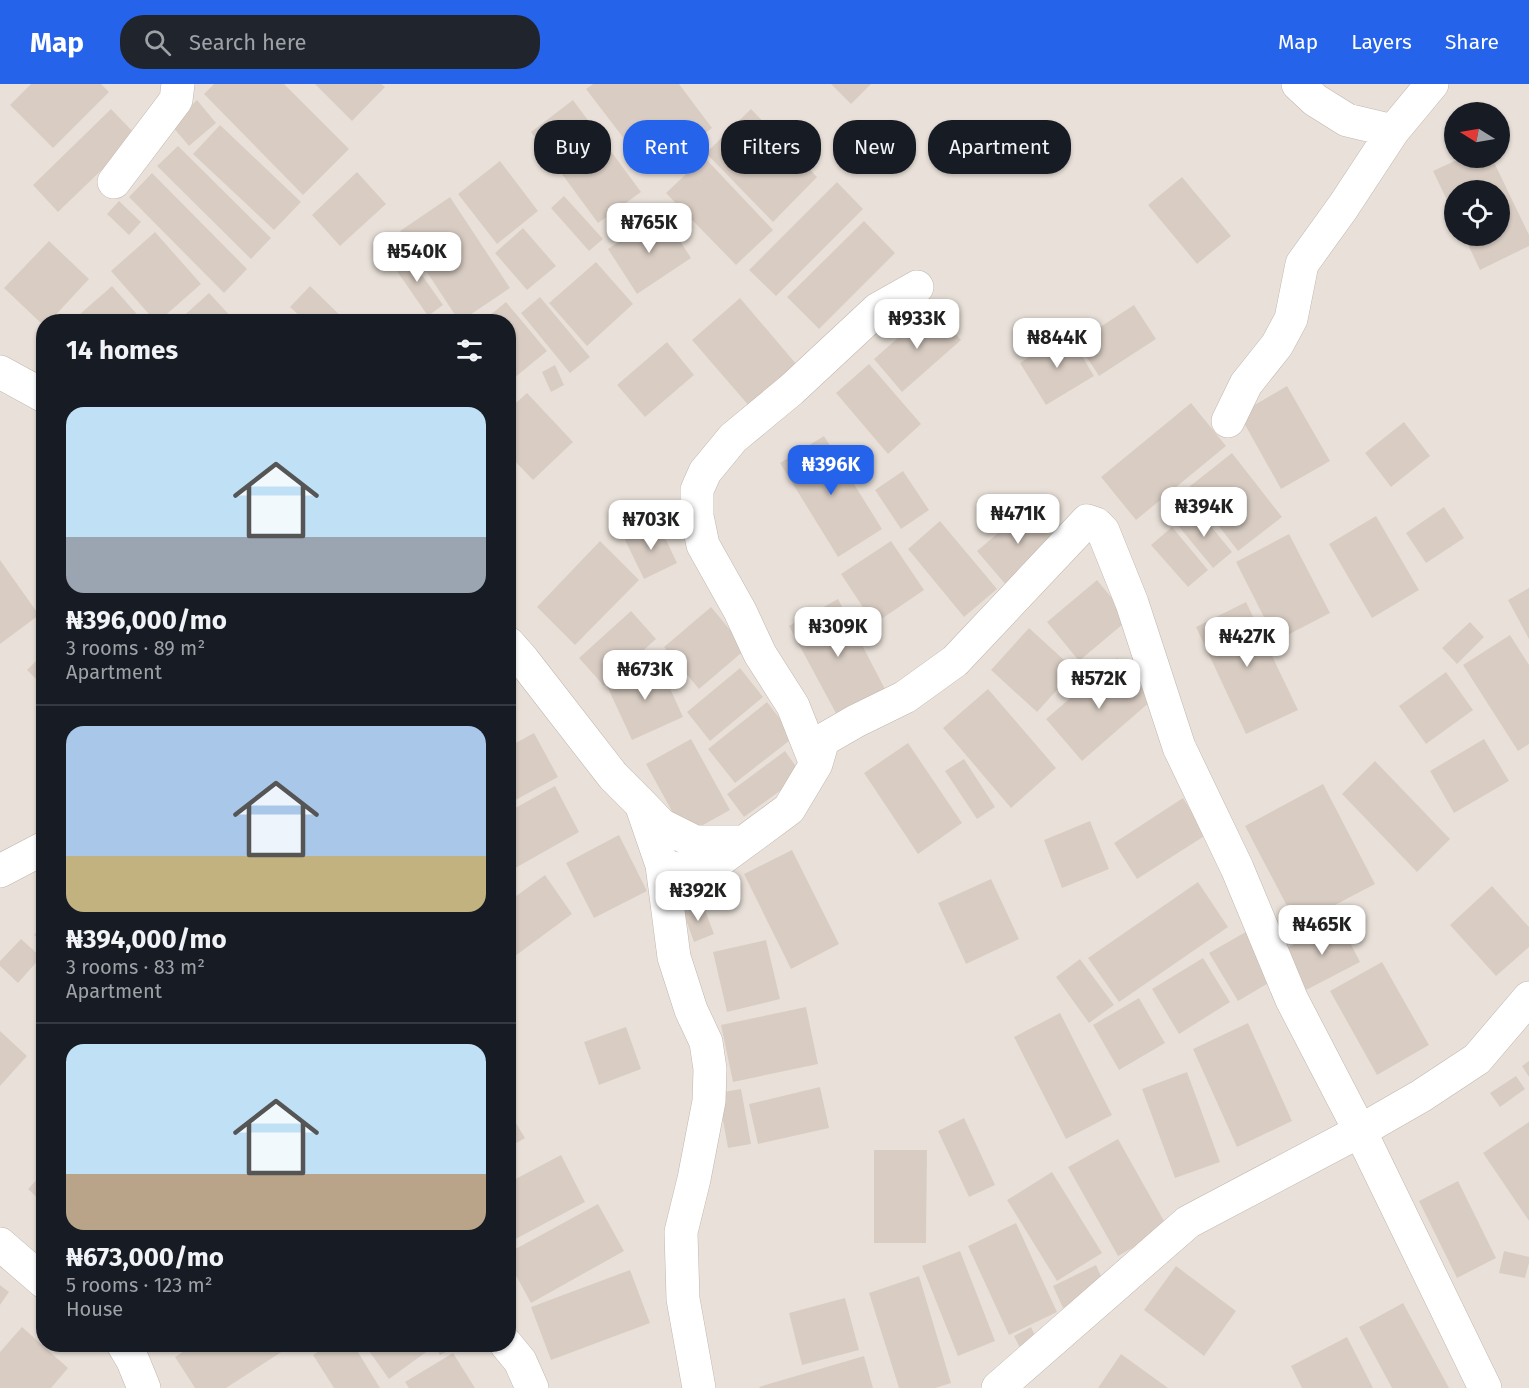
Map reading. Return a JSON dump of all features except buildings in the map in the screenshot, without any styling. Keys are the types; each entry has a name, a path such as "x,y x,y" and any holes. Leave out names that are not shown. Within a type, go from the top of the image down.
{"street":[{"path":"1298,84 1315,100 1347,120 1393,130"},
{"path":"1228,421 1245,384 1277,345 1291,319 1302,264 1343,207 1393,130 1432,84"},
{"path":"114,182 169,90"},
{"path":"816,764 793,706 760,654 740,611 704,545 697,516 697,490 705,472 733,438 791,390 878,309 916,287"},
{"path":"0,372 36,392"},
{"path":"662,865 680,870 713,865 789,809 816,764 823,740 905,697 955,661 1087,521 1096,524 1103,531 1132,603 1179,747 1237,868 1292,999 1360,1131 1485,1388"},
{"path":"516,652 613,776 661,825 695,842 743,842"},
{"path":"641,804 662,865 674,957 691,1010 706,1042 710,1069 709,1101 681,1232 683,1299 699,1388"},
{"path":"0,871 36,852"},
{"path":"998,1388 1188,1222 1360,1131 1421,1096 1478,1059 1529,998"},
{"path":"0,1244 36,1275"},
{"path":"128,1352 144,1388"},
{"path":"512,1352 520,1362 532,1388"}],"shaded area":[{"path":"0,84 1529,84 1529,1388 0,1388"}]}
